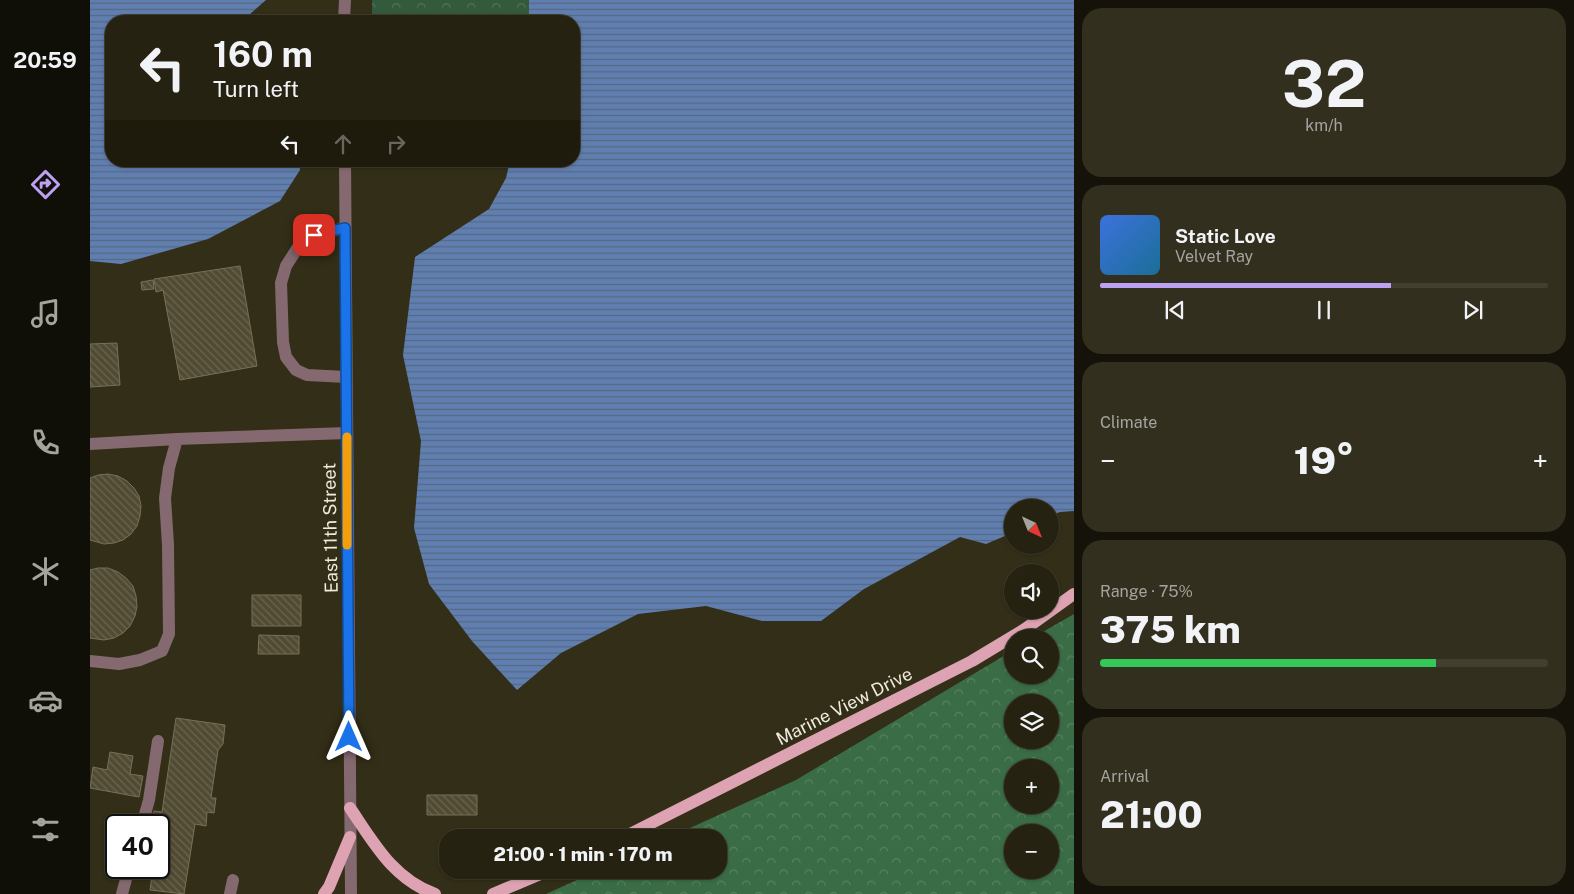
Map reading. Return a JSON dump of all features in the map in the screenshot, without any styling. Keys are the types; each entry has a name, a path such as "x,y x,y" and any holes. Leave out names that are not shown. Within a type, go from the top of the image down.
{"main road":[{"name":"Marine View Drive","path":"640,829 972,661 1024,629 1074,594"},
{"path":"350,808 378,850 395,870 414,884 435,894"},
{"path":"324,894 329,887 350,837"},
{"path":"493,894 529,879"}],"street":[{"path":"344,0 344,15"},
{"name":"East 11th Street","path":"345,167 351,894"},
{"path":"345,228 314,235 300,244 286,266 281,283 283,342 286,356 296,370 307,375 346,378"},
{"path":"90,444 346,433"},
{"path":"90,661 119,664 140,660 162,651 169,634 168,545 165,498 169,468 177,439"},
{"path":"145,814 158,741"},
{"path":"122,894 126,879"},
{"path":"230,894 233,880"}],"green space":[{"path":"372,0 529,0 529,15 372,15"},
{"path":"1074,614 1074,894 546,894 579,879 727,879 727,829 688,829 796,780 1004,656 1004,684 1059,684 1059,629 1048,629"}],"water":[{"path":"90,0 266,0 249,15 105,15 105,167 300,167 300,170 280,201 208,239 121,264 90,261"},
{"path":"529,0 1074,0 1074,511 1059,512 1059,499 1004,499 1004,536 986,544 960,537 864,589 821,621 762,621 706,606 638,614 561,653 517,690 472,641 429,584 414,528 421,441 403,355 415,257 489,209 506,178 509,167 580,167 580,15 529,15"}],"building":[{"path":"240,266 257,366 180,380 163,290 156,292 154,279"},
{"path":"153,280 154,289 142,290 141,282"},
{"path":"117,343 120,385 90,387 90,344"},
{"path":"108,474 118,476 127,481 139,496 141,506 137,526 131,534 123,540 104,544 90,540 90,478"},
{"path":"108,568 126,578 133,586 137,606 130,626 114,638 104,640 90,638 90,570"},
{"path":"252,595 301,595 301,626 252,626"},
{"path":"259,635 299,636 299,654 258,654"},
{"path":"176,718 225,725 223,744 218,750 211,798 216,798 214,813 207,812 206,826 195,824 184,894 150,890 152,879 170,879 170,814 154,814 154,811 162,812"},
{"path":"110,752 133,756 130,774 143,776 139,797 90,788 93,767 107,770"},
{"path":"427,795 477,795 477,815 427,815"}],"slow traffic":[{"path":"347,437 347,545"}],"route":[{"path":"314,235 345,228 349,737"}]}
